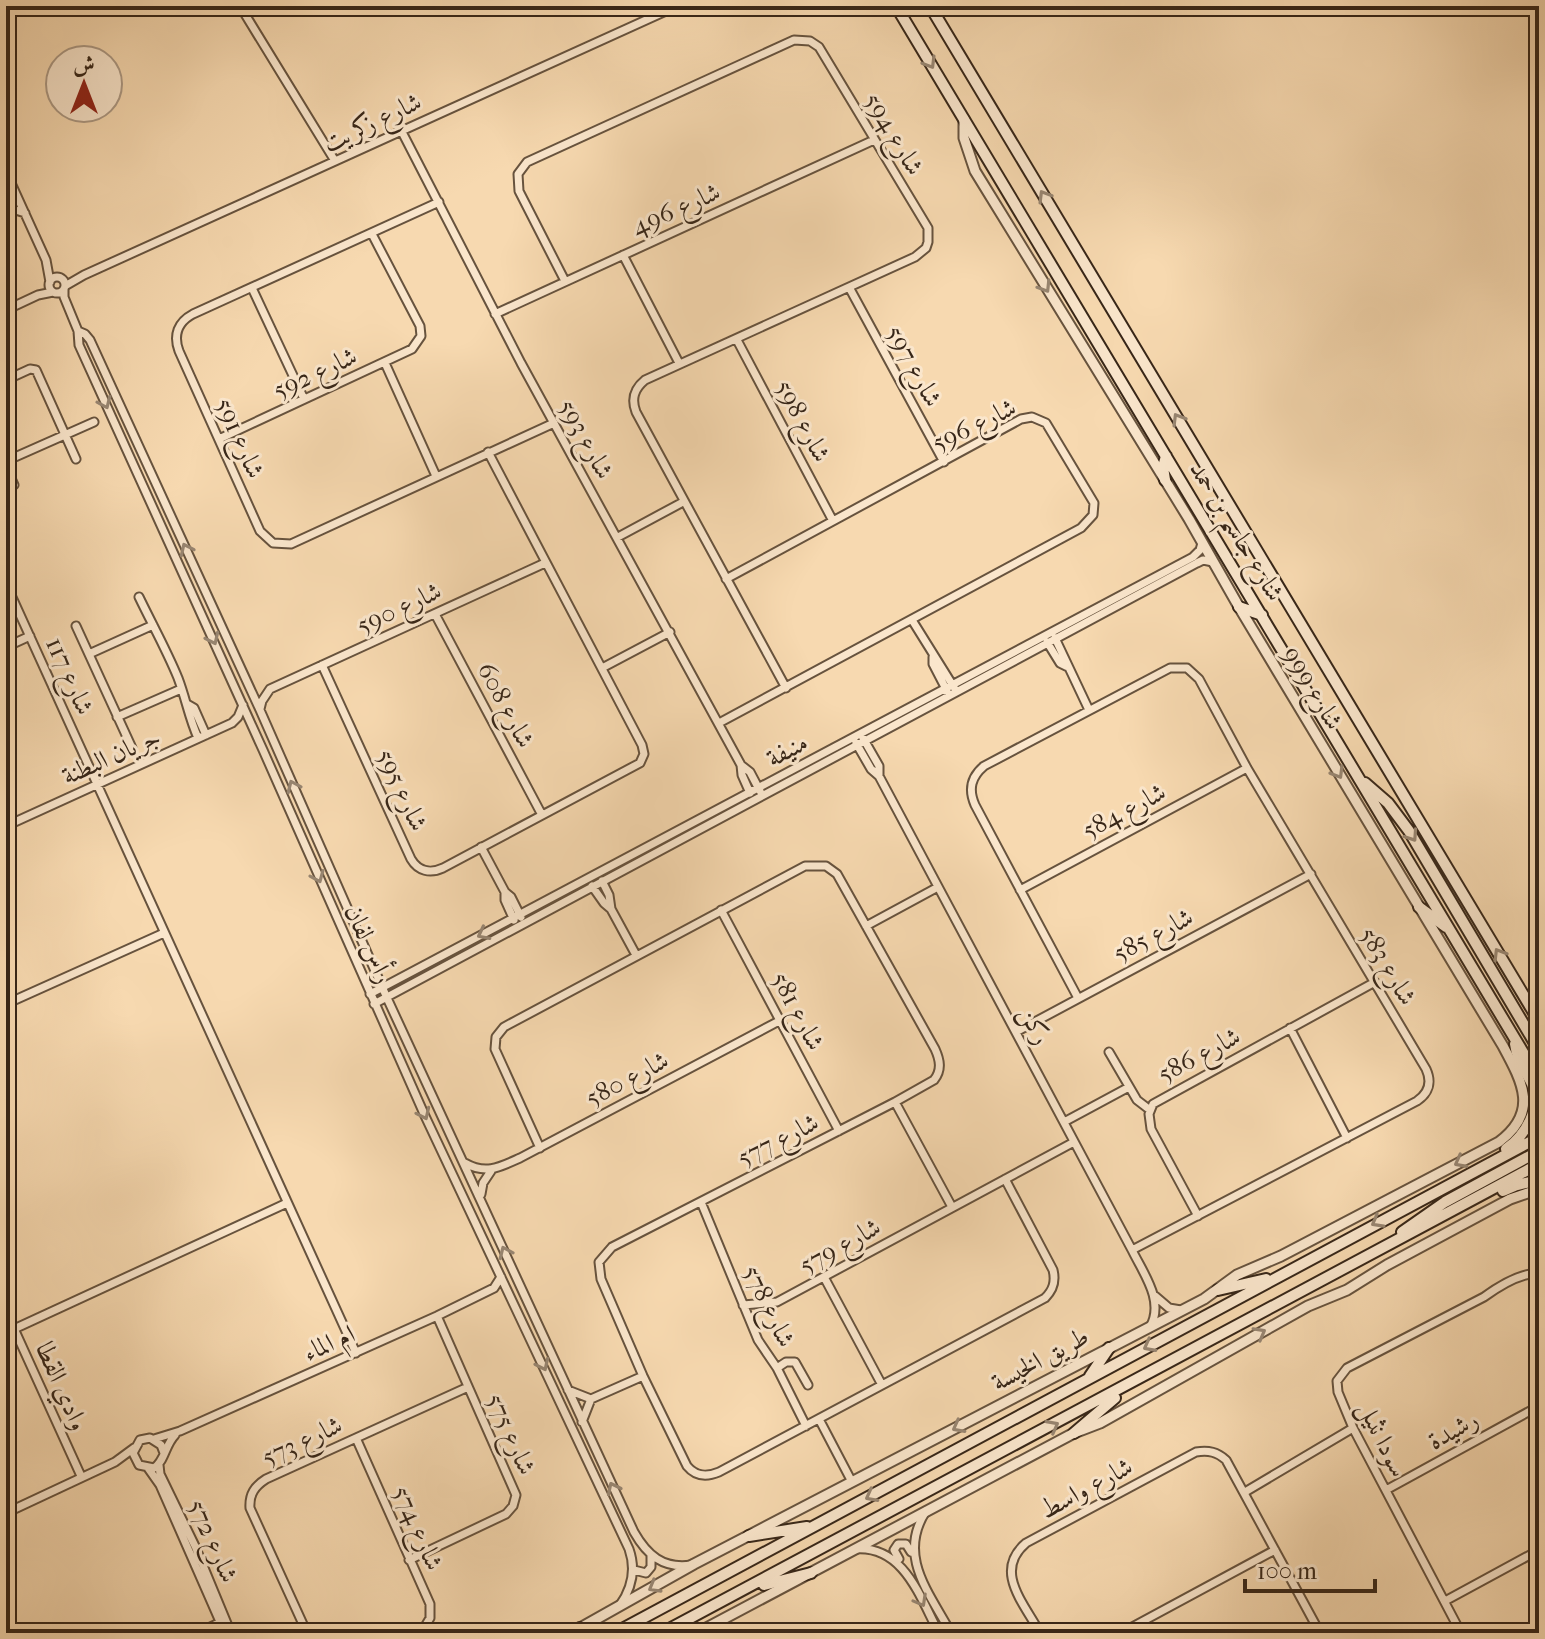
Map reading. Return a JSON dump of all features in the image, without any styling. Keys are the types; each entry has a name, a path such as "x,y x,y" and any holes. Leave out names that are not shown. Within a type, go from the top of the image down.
{"main road":[{"name":"شارع جاسم بن حمد","path":"896,6 1539,1079"},
{"name":"شارع جاسم بن حمد","path":"930,6 1539,1021"},
{"path":"1165,480 1163,467 1166,456"},
{"path":"1239,607 1262,615"},
{"path":"1360,780 1388,803 1409,831 1539,1050"},
{"path":"1419,907 1451,931"},
{"path":"1496,1160 1523,1135 1534,1105 1534,1092 1518,1059 1515,1038"},
{"name":"طريق الخيسة","path":"615,1633 1539,1137"},
{"path":"1378,1251 1445,1202 1539,1151"},
{"path":"662,1633 1539,1164"},
{"path":"1482,1195 1539,1180"},
{"path":"1218,1290 1280,1276"},
{"path":"1089,1378 1109,1348"},
{"path":"1074,1433 1126,1387"},
{"path":"749,1536 817,1525"},
{"path":"746,1589 811,1573"}],"street":[{"path":"240,6 335,161"},
{"name":"شارع زكريت","path":"6,310 677,6"},
{"name":"شارع 594","path":"565,281 519,191 518,174 532,158 800,39 819,47 925,222 928,228 926,248 915,257 850,289 679,363 641,383 635,392 634,402 683,502 786,688"},
{"name":"شارع 999","path":"964,119 964,138 975,171 1202,541 1518,1075 1524,1093 1521,1117"},
{"name":"شارع 593","path":"401,130 495,314 719,723 741,765 742,775 752,796"},
{"name":"شارع 496","path":"495,314 874,140"},
{"name":"رأس لفان","path":"6,172 71,314 78,331 79,345 243,705 374,1004 629,1549 634,1570"},
{"name":"شارع 591","path":"439,202 186,318 181,323 176,336 179,351 260,531 268,540 279,545 297,542 554,423"},
{"path":"6,207 17,213 25,213"},
{"name":"شارع 592","path":"219,439 385,363 412,349 419,341 421,331 372,234"},
{"path":"623,255 679,363"},
{"path":"252,288 304,399"},
{"name":"شارع 597","path":"850,289 944,462"},
{"name":"رأس لفان","path":"78,331 90,340 582,1424 634,1532 651,1556"},
{"name":"شارع 598","path":"737,340 833,521"},
{"name":"شارع 592","path":"385,363 436,476"},
{"path":"6,380 30,369 36,370 76,459"},
{"name":"شارع 596","path":"719,723 1081,528 1090,520 1094,509 1092,498 1046,423 1038,418 1021,419 726,579"},
{"path":"14,485 6,464 94,422"},
{"name":"شارع 595","path":"322,665 413,863 420,869 434,871 632,769 642,759 642,745 488,452"},
{"path":"618,537 683,502"},
{"name":"منيفة","path":"1054,636 1193,557 1200,550 1202,541"},
{"name":"منيفة","path":"370,994 421,965 602,881 760,791 1200,561 1213,562"},
{"name":"شارع 590","path":"270,689 545,563"},
{"name":"شارع 117","path":"7,590 356,1353"},
{"path":"139,597 187,704 194,708 202,736"},
{"name":"شارع 608","path":"435,614 542,815"},
{"path":"912,620 933,657 934,666 951,691"},
{"path":"89,654 153,625"},
{"path":"76,626 132,748"},
{"path":"602,668 670,632"},
{"path":"6,647 30,636"},
{"path":"1054,636 1089,710"},
{"path":"1046,640 1060,663 1066,666"},
{"name":"شارع 583","path":"1078,998 973,799 972,781 984,766 1089,710 1170,668 1187,668 1199,679 1247,768 1429,1075 1429,1087 1417,1101 1132,1250"},
{"path":"246,680 256,688 270,689 260,710"},
{"path":"117,717 181,689"},
{"path":"232,723 243,705"},
{"path":"232,723 252,726"},
{"name":"جريان البطنة","path":"6,826 232,723"},
{"name":"ركن","path":"859,739 871,769 879,776 1153,1294"},
{"path":"263,750 275,745"},
{"name":"شارع 593","path":"741,765 750,772 760,791"},
{"name":"شارع 584","path":"1020,890 1247,768"},
{"name":"منيفة","path":"374,1004 519,921 752,796"},
{"path":"481,847 505,892 505,900 519,921"},
{"name":"شارع 577","path":"540,1148 495,1049 496,1037 514,1020 805,866 819,864 837,874 935,1049 940,1061 938,1074 934,1080 895,1102 612,1247 599,1262 601,1279 687,1466 698,1475 707,1476 1045,1298 1051,1292 1055,1277 1053,1270 1005,1179"},
{"name":"شارع 585","path":"1016,1032 1311,874"},
{"path":"602,881 611,909 636,955"},
{"path":"592,886 611,909"},
{"path":"866,926 938,887"},
{"name":"شارع 581","path":"721,910 839,1131"},
{"path":"6,1004 164,933"},
{"name":"شارع 586","path":"1198,1216 1151,1129 1148,1119 1150,1110 1158,1100 1375,982"},
{"name":"شارع 580","path":"491,1171 781,1020"},
{"path":"1290,1028 1347,1138"},
{"path":"1109,1052 1140,1103 1150,1110"},
{"path":"1064,1122 1129,1087"},
{"path":"895,1102 952,1207"},
{"name":"طريق الخيسة","path":"576,1631 694,1564 1183,1310 1237,1275 1281,1256 1499,1142 1521,1117"},
{"name":"شارع 579","path":"743,1305 772,1304 1074,1142"},
{"path":"465,1162 479,1170 491,1171 483,1183 481,1198"},
{"path":"697,1633 1074,1433 1100,1423 1308,1306 1347,1290 1510,1199 1539,1189"},
{"name":"شارع 578","path":"701,1202 758,1340 777,1368 806,1426"},
{"path":"14,1329 287,1203"},
{"name":"سودا نثيل","path":"1461,1633 1353,1428 1337,1387 1339,1377 1343,1371 1481,1299 1498,1287 1539,1273"},
{"path":"501,1277 494,1288 509,1295"},
{"path":"824,1277 882,1385"},
{"name":"ام الماء","path":"154,1439 180,1431 356,1353 494,1288"},
{"path":"1153,1294 1169,1308 1183,1310"},
{"path":"1150,1327 1156,1314 1153,1294"},
{"name":"وادي القطا","path":"6,1311 81,1476"},
{"name":"شارع 575","path":"409,1560 501,1516 513,1506 515,1489 437,1316"},
{"path":"777,1368 786,1362 795,1362 808,1385"},
{"path":"567,1389 591,1399 643,1376"},
{"name":"شارع 573","path":"307,1633 250,1508 251,1494 266,1479 468,1387"},
{"path":"582,1424 591,1399"},
{"name":"رشيدة","path":"1386,1490 1539,1406"},
{"path":"819,1419 852,1482"},
{"path":"1245,1492 1353,1428"},
{"path":"115,1462 137,1463 148,1468 159,1465 170,1441 180,1431"},
{"name":"شارع 574","path":"356,1438 430,1604 430,1618 421,1633"},
{"path":"6,1513 115,1462 140,1440 154,1439 164,1453"},
{"path":"134,1448 137,1463"},
{"name":"شارع واسط","path":"1040,1633 1010,1575 1014,1555 1026,1543 1196,1452 1212,1451 1220,1455 1245,1492 1320,1633"},
{"name":"شارع 572","path":"159,1465 195,1546 225,1627"},
{"name":"شارع 572","path":"148,1468 160,1485 225,1627"},
{"path":"916,1565 914,1536 927,1510"},
{"path":"939,1633 895,1553 898,1544 908,1546 951,1633"},
{"path":"853,1550 866,1549 885,1554 907,1574"},
{"path":"1121,1633 1275,1550"},
{"path":"1445,1601 1539,1550"},
{"path":"619,1606 629,1589 634,1570 646,1573 651,1567 651,1556 673,1565 694,1564"},
{"path":"198,1633 225,1627"},
{"path":"212,1633 225,1627"}]}
